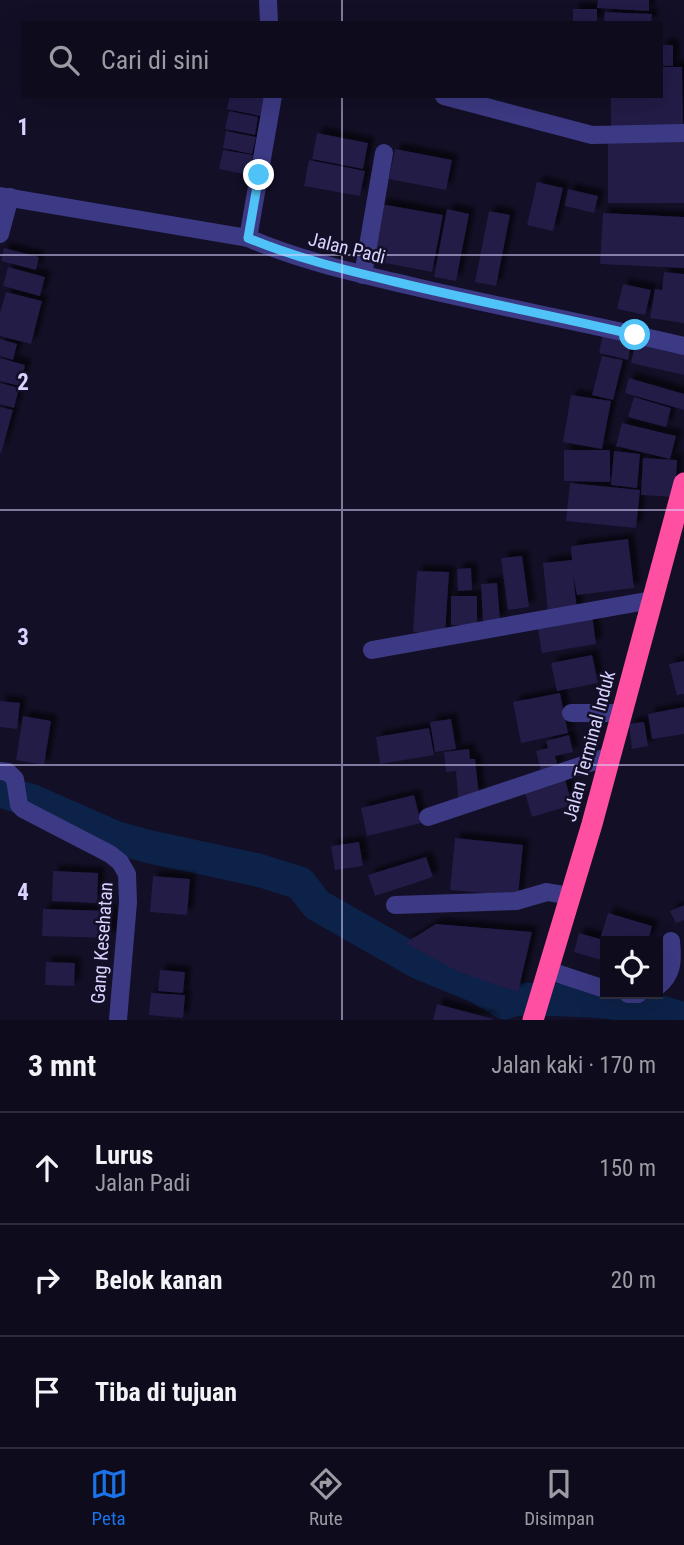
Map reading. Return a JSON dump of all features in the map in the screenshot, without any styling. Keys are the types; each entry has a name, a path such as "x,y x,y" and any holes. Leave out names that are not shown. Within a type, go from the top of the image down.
{"highway":[{"name":"Jalan Terminal Induk","path":"535,1012 610,756 684,483"}],"street":[{"path":"268,0 269,21"},
{"path":"248,238 272,98"},
{"path":"452,98 592,135 684,133"},
{"path":"363,275 384,153"},
{"path":"0,234 5,196"},
{"name":"Jalan Padi","path":"5,196 248,238 286,254 363,275 684,346"},
{"path":"372,650 652,600"},
{"path":"571,713 622,713"},
{"path":"428,817 610,756"},
{"name":"Gang Kesehatan","path":"8,775 19,805 28,813 110,853 120,862 127,874 128,902 118,1020"},
{"path":"395,905 516,901 547,892 570,896"},
{"path":"663,981 671,972 671,941"},
{"path":"546,973 600,988"}],"building":[{"path":"598,0 649,0 649,11 597,8"},
{"path":"573,9 597,9 597,21 573,21"},
{"path":"605,12 652,14 651,21 604,21"},
{"path":"663,45 673,45 673,66 663,65"},
{"path":"663,67 682,67 683,128 611,130 611,98 663,98"},
{"path":"230,98 264,98 260,116 227,109"},
{"path":"229,111 258,117 255,135 225,129"},
{"path":"226,131 256,137 252,154 223,148"},
{"path":"317,133 368,143 363,169 312,159"},
{"path":"608,139 684,139 684,203 608,203"},
{"path":"395,149 452,160 446,190 389,179"},
{"path":"223,150 253,155 249,175 219,169"},
{"path":"309,160 365,171 360,196 304,186"},
{"path":"537,182 563,188 553,231 527,225"},
{"path":"568,189 598,196 594,213 565,206"},
{"path":"381,204 443,215 432,272 370,260"},
{"path":"447,209 469,214 456,281 434,277"},
{"path":"489,211 510,215 496,286 475,282"},
{"path":"603,213 684,217 684,268 600,264"},
{"path":"4,248 39,257 36,270 1,261"},
{"path":"8,267 45,277 40,296 3,286"},
{"path":"664,272 684,274 684,323 650,318 655,289 662,290"},
{"path":"623,284 651,290 645,315 617,309"},
{"path":"6,292 42,301 31,344 0,336 0,313"},
{"path":"603,333 632,340 628,360 599,353"},
{"path":"0,339 17,344 13,360 0,356"},
{"path":"636,340 684,351 684,375 631,363"},
{"path":"602,356 623,360 613,400 592,395"},
{"path":"0,358 25,365 20,386 0,381"},
{"path":"629,378 684,394 684,410 625,393"},
{"path":"0,383 19,388 14,408 0,404"},
{"path":"571,395 611,401 602,449 563,442"},
{"path":"634,397 671,408 666,427 628,417"},
{"path":"0,407 13,410 1,453 0,453"},
{"path":"622,423 676,436 670,459 616,446"},
{"path":"564,450 610,450 610,482 564,481"},
{"path":"614,451 640,454 637,488 611,485"},
{"path":"643,458 677,460 675,497 641,495"},
{"path":"570,483 640,490 636,528 566,521"},
{"path":"628,539 634,588 577,595 573,574 577,610 548,613 543,563 572,560 571,546"},
{"path":"522,556 529,607 508,610 501,558"},
{"path":"471,568 472,590 458,591 457,569"},
{"path":"417,571 449,572 445,634 413,632"},
{"path":"497,583 500,621 483,622 481,584"},
{"path":"451,596 477,596 477,625 451,625"},
{"path":"592,615 596,644 542,653 537,624"},
{"path":"592,655 598,683 557,691 551,663"},
{"path":"684,661 684,694 677,695 669,664"},
{"path":"560,693 568,733 521,743 513,702"},
{"path":"0,701 20,703 17,729 0,727"},
{"path":"684,707 684,734 652,739 648,714"},
{"path":"23,716 51,721 44,765 16,760"},
{"path":"451,719 456,749 435,752 430,722"},
{"path":"644,722 648,746 632,749 629,724"},
{"path":"429,728 434,755 380,764 376,737"},
{"path":"569,735 573,752 555,756 558,767 541,771 536,751 548,748 546,741"},
{"path":"469,749 470,759 475,759 479,796 458,798 456,771 446,772 444,752"},
{"path":"564,775 572,805 532,817 523,786"},
{"path":"414,795 421,823 367,836 361,808"},
{"path":"455,838 523,845 518,896 450,890"},
{"path":"359,842 363,866 335,870 331,846"},
{"path":"426,857 433,877 375,896 368,875"},
{"path":"53,871 98,873 97,903 52,901"},
{"path":"153,876 190,879 187,915 150,912"},
{"path":"684,905 684,920 676,923 670,911"},
{"path":"43,909 111,911 111,938 42,936"},
{"path":"608,913 652,926 649,936 601,936"},
{"path":"436,924 532,932 518,992 459,972 405,943"},
{"path":"579,933 600,939 600,960 574,952"},
{"path":"46,962 75,963 74,986 45,985"},
{"path":"160,970 185,972 183,993 158,991"},
{"path":"151,993 185,995 183,1018 149,1015"},
{"path":"437,1004 493,1019 493,1020 433,1020"}],"waterway":[{"path":"0,791 33,801 115,837 258,870 300,883 317,905 419,963 478,987 505,1003 516,999 602,1002 664,1012 684,1019"}],"route":[{"path":"259,175 248,238 286,254 327,266 494,306 635,335"}]}
